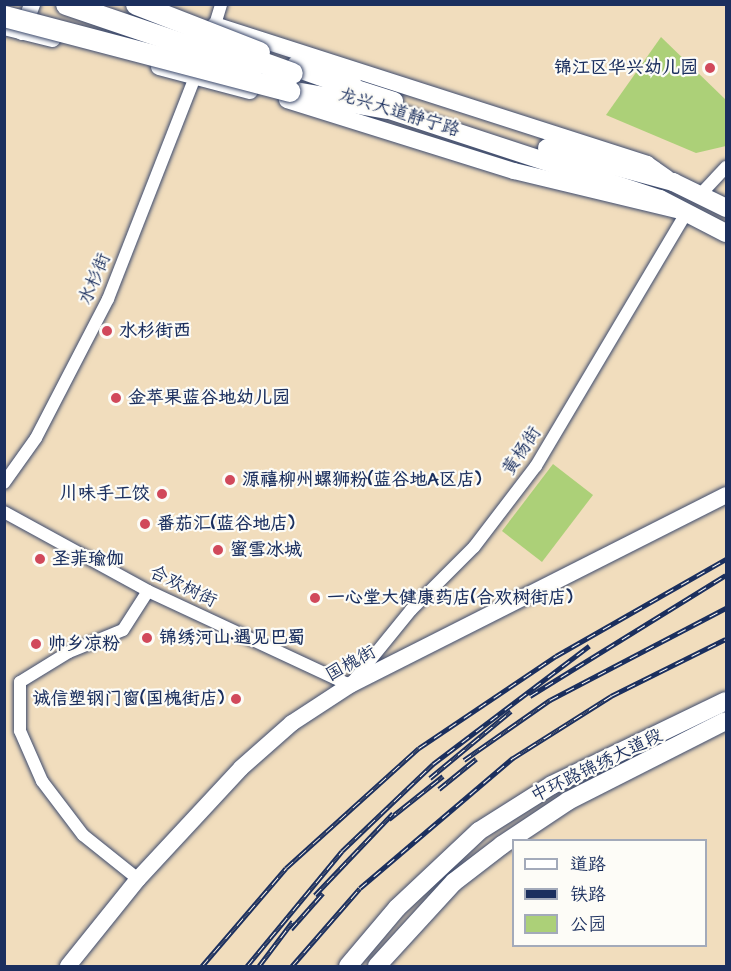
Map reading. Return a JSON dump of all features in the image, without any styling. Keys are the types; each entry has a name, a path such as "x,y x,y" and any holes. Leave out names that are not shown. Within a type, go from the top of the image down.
{"highway":[{"path":"66,4 387,108"},
{"path":"93,4 292,78"},
{"path":"136,4 160,9 292,78"},
{"path":"4,16 76,36 292,78 352,86"},
{"path":"13,32 76,36"}],"main road":[{"path":"13,32 32,4"},
{"path":"160,9 647,164 673,182"},
{"path":"4,27 13,32 331,111 525,174 639,205 687,212"},
{"name":"龙兴大道静宁路","path":"352,86 673,182 726,208"},
{"name":"龙兴大道静宁路","path":"387,108 531,153 687,212 726,233"},
{"name":"国槐街","path":"68,966 138,879 241,768 292,723 351,685 726,495"},
{"name":"中环路锦绣大道段","path":"348,966 397,908 480,831 552,785 726,701"},
{"name":"中环路锦绣大道段","path":"377,966 430,906 502,844 568,801 726,721"}],"street":[{"name":"水杉街","path":"4,483 36,438 108,299 215,25 221,4"},
{"path":"699,196 726,167"},
{"name":"黄杨街","path":"351,685 411,610 474,547 536,466 687,212"},
{"name":"合欢树街","path":"4,512 148,591 351,685"},
{"path":"138,879 83,835 42,781 20,731 20,682 69,652 123,630 148,591"}],"green space":[{"path":"661,37 726,100 726,146 696,153 606,115"},
{"path":"553,464 593,495 542,562 502,531"}],"railway":[{"path":"202,966 286,868 419,748 556,656 726,559"},
{"path":"530,696 726,575"},
{"path":"464,760 550,700 726,608"},
{"path":"292,966 360,888 513,758 611,696 726,639"},
{"path":"247,966 342,851 433,764 589,646"},
{"path":"430,778 511,711"},
{"path":"439,789 476,759"},
{"path":"389,819 443,776"},
{"path":"315,895 393,813"},
{"path":"291,929 323,893"},
{"path":"259,966 293,921"}],"place":[{"name":"锦江区华兴幼儿园","path":"710,68"},
{"name":"水杉街西","path":"107,331"},
{"name":"金苹果蓝谷地幼儿园","path":"116,398"},
{"name":"源禧柳州螺狮粉(蓝谷地A区店)","path":"230,480"},
{"name":"川味手工饺","path":"162,494"},
{"name":"番茄汇(蓝谷地店)","path":"145,524"},
{"name":"蜜雪冰城","path":"218,550"},
{"name":"圣菲瑜伽","path":"40,559"},
{"name":"一心堂大健康药店(合欢树街店)","path":"315,598"},
{"name":"锦绣河山·遇见巴蜀","path":"147,638"},
{"name":"帅乡凉粉","path":"36,644"},
{"name":"诚信塑钢门窗(国槐街店)","path":"236,699"}]}
